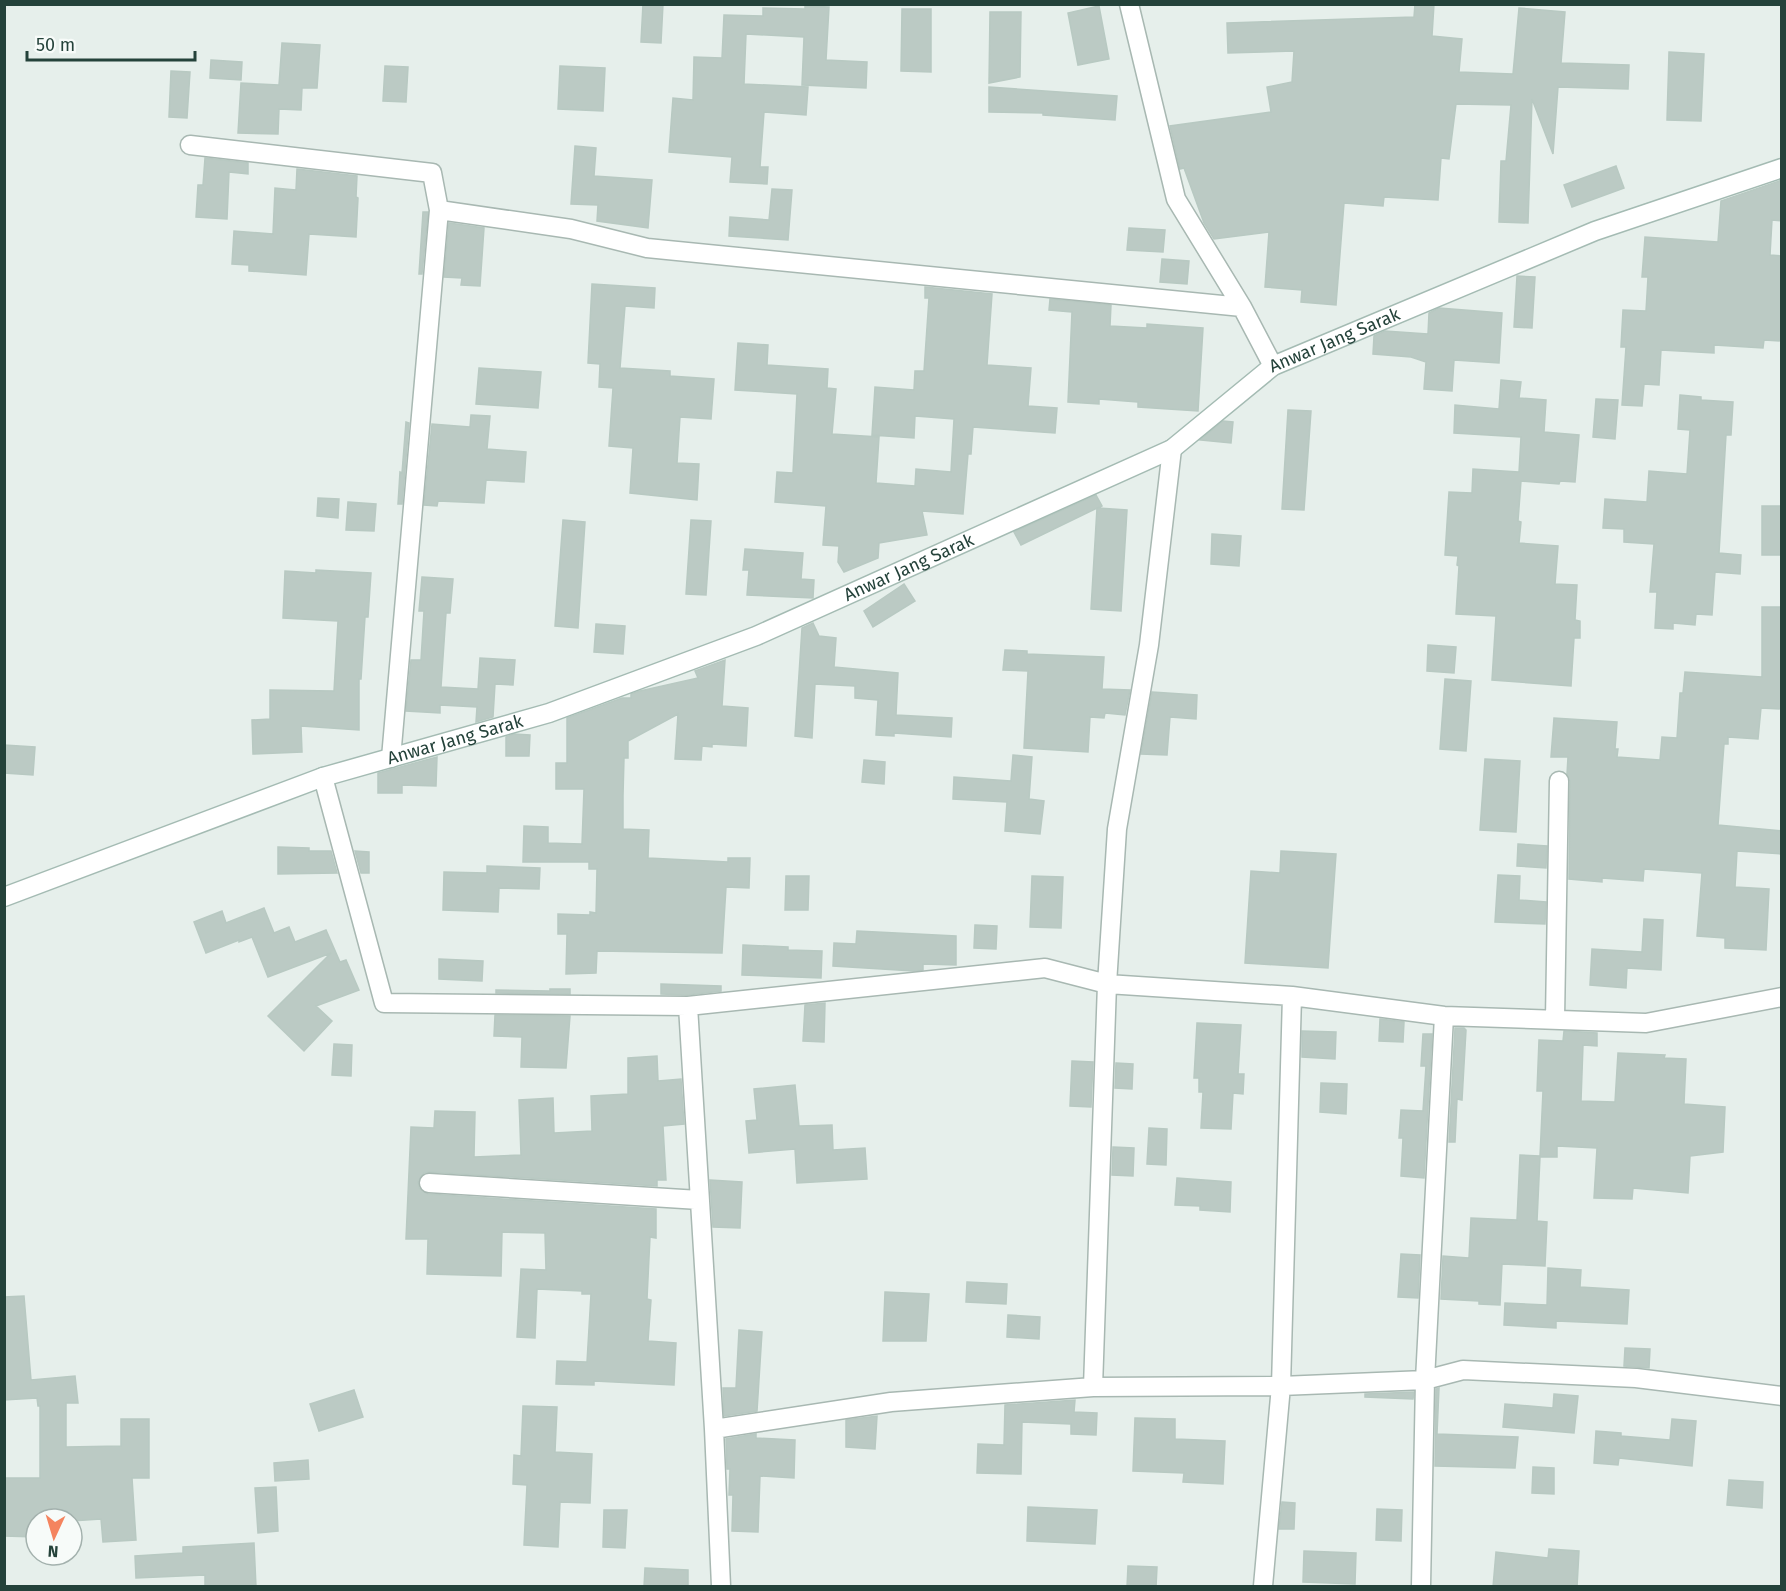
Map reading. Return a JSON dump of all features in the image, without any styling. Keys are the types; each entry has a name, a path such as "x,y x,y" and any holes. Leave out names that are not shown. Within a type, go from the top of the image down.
{"street":[{"path":"1129,4 1176,199 1242,307 1273,366"},
{"path":"190,145 432,173 439,210 391,758"},
{"name":"Anwar Jang Sarak","path":"4,897 323,777 549,713 756,636 1172,448 1273,366 1595,231 1782,168"},
{"path":"439,210 571,229 646,248 1242,307"},
{"path":"1093,1387 1107,984 1117,829 1149,645 1172,448"},
{"path":"323,777 384,1003 688,1006 1046,968 1107,984 1292,996 1443,1016 1646,1023 1782,998"},
{"path":"1555,1019 1559,781"},
{"path":"1263,1587 1281,1386 1292,996"},
{"path":"688,1006 714,1429 721,1587"},
{"path":"1422,1587 1425,1380 1443,1016"},
{"path":"429,1183 699,1200"},
{"path":"714,1429 891,1402 1093,1387 1281,1386 1425,1380 1463,1371 1636,1378 1782,1396"}],"building":[{"path":"643,4 663,4 661,43 641,42"},
{"path":"1415,4 1434,4 1432,36 1462,39 1459,72 1513,74 1519,8 1565,12 1561,63 1629,65 1628,89 1558,87 1553,154 1532,99 1528,223 1499,222 1501,161 1506,161 1511,105 1456,104 1449,159 1441,158 1438,200 1384,197 1383,206 1344,203 1336,305 1301,302 1302,290 1265,287 1269,232 1214,239 1204,223 1184,168 1180,169 1170,126 1271,112 1267,87 1292,82 1294,51 1228,53 1227,23 1414,17"},
{"path":"805,6 829,7 826,60 867,62 866,88 802,85 804,37 746,34 744,84 808,87 806,115 764,112 760,167 768,167 767,184 730,182 732,157 669,152 673,98 693,100 694,57 722,58 724,15 763,16 763,8 805,9"},
{"path":"1099,6 1109,59 1078,65 1068,13"},
{"path":"902,9 931,9 931,72 901,71"},
{"path":"990,12 1021,12 1020,77 989,83"},
{"path":"282,43 320,45 317,88 302,88 301,110 279,109 278,134 238,133 241,83 279,85"},
{"path":"1669,52 1704,54 1701,121 1667,120"},
{"path":"211,60 242,62 241,80 210,78"},
{"path":"385,66 408,67 406,102 383,101"},
{"path":"560,66 605,68 603,111 558,109"},
{"path":"171,71 190,72 187,118 169,117"},
{"path":"989,87 1117,96 1115,120 1043,115 1043,113 989,112"},
{"path":"575,146 596,148 594,176 652,180 648,228 597,221 598,205 571,204"},
{"path":"205,158 248,163 248,174 229,172 227,219 196,217 198,185 203,185"},
{"path":"1616,166 1624,188 1572,207 1564,185"},
{"path":"297,169 357,176 356,237 309,234 306,275 249,271 249,265 232,264 234,231 273,234 275,188 296,190"},
{"path":"1782,180 1782,221 1772,220 1770,255 1782,256 1782,341 1764,340 1763,348 1714,345 1714,353 1661,350 1659,385 1644,384 1642,406 1622,405 1626,347 1621,347 1623,310 1646,311 1648,277 1642,277 1645,237 1718,242 1721,201"},
{"path":"772,189 792,190 788,240 729,236 730,217 769,220"},
{"path":"423,212 428,212 422,274 419,274"},
{"path":"449,223 484,228 480,286 461,285 462,278 444,277"},
{"path":"1129,228 1165,230 1163,252 1127,250"},
{"path":"1162,259 1189,261 1187,284 1160,282"},
{"path":"1517,276 1535,277 1532,328 1514,327"},
{"path":"592,284 655,288 654,308 625,306 620,368 670,371 670,376 714,379 711,419 680,417 677,463 699,464 697,500 630,493 633,448 609,446 613,388 599,387 600,364 588,363"},
{"path":"925,287 992,294 987,365 1031,368 1028,406 1057,408 1055,433 973,427 971,454 968,454 963,514 922,511 927,535 879,543 878,558 844,572 838,562 839,546 823,545 826,506 775,502 777,472 793,473 797,394 735,390 738,343 768,345 767,365 828,369 827,388 836,389 832,434 879,437 876,483 915,486 916,469 951,472 954,419 915,416 914,438 872,435 875,387 914,390 915,371 924,371 929,298 925,298"},
{"path":"1050,299 1111,305 1110,326 1147,328 1147,324 1203,328 1198,411 1138,407 1138,402 1099,399 1099,404 1068,402 1072,312 1049,310"},
{"path":"1439,308 1502,313 1499,363 1454,360 1452,391 1424,389 1426,362 1411,357 1373,354 1374,336 1385,331 1428,334 1429,313"},
{"path":"479,368 541,372 538,408 476,404"},
{"path":"1501,380 1521,382 1519,398 1546,400 1544,432 1579,435 1575,482 1560,481 1559,484 1521,481 1518,521 1521,522 1519,543 1558,546 1555,584 1577,585 1575,620 1580,621 1580,638 1574,638 1571,686 1492,680 1496,616 1456,614 1458,556 1445,555 1449,492 1472,493 1473,469 1519,472 1521,437 1454,433 1455,405 1499,409"},
{"path":"1680,395 1701,397 1701,400 1733,402 1731,435 1726,435 1719,553 1741,555 1740,574 1715,572 1712,615 1696,614 1695,625 1673,623 1673,629 1655,628 1657,592 1650,592 1654,544 1624,542 1624,529 1603,528 1605,499 1647,502 1649,471 1687,474 1690,430 1678,429"},
{"path":"1596,399 1618,400 1615,439 1593,437"},
{"path":"1288,410 1311,411 1304,510 1282,509"},
{"path":"471,415 490,416 487,449 526,452 524,482 486,480 484,503 438,501 437,506 424,505 432,424 470,427"},
{"path":"1223,421 1233,422 1231,443 1200,440"},
{"path":"406,422 409,423 402,504 398,504 400,472 402,473"},
{"path":"1096,495 1102,506 1098,508 1127,510 1121,611 1091,609 1097,508 1021,545 1014,532"},
{"path":"318,498 339,499 338,518 317,516"},
{"path":"348,502 376,504 374,531 346,530"},
{"path":"1762,506 1782,506 1782,555 1762,555"},
{"path":"563,520 585,522 578,628 555,626"},
{"path":"691,520 711,521 706,595 686,594"},
{"path":"1212,534 1241,536 1239,566 1211,564"},
{"path":"745,549 803,553 801,579 814,580 813,598 747,595 749,570 743,570"},
{"path":"316,570 371,573 368,617 365,617 361,679 359,679 359,730 301,726 302,752 253,754 252,720 270,719 270,690 334,691 338,621 283,618 285,571 316,573"},
{"path":"422,577 453,579 450,613 446,613 441,687 478,689 480,658 515,660 513,685 495,684 493,717 476,722 477,707 440,705 440,713 406,711 411,660 421,660 424,611 419,611"},
{"path":"904,584 915,601 873,627 864,611"},
{"path":"1762,607 1782,607 1782,709 1761,708 1758,739 1728,737 1728,744 1724,744 1718,825 1782,831 1782,854 1737,851 1735,887 1769,889 1766,950 1725,948 1725,938 1697,936 1702,873 1644,869 1643,881 1602,878 1602,882 1569,879 1570,781 1567,774 1568,757 1551,757 1554,718 1617,722 1615,749 1618,749 1617,757 1660,760 1662,737 1677,738 1680,693 1683,693 1685,672 1762,677"},
{"path":"813,623 819,636 836,638 834,667 898,673 896,715 952,718 951,737 894,733 894,736 876,735 878,700 855,698 855,686 815,684 812,738 795,736 802,628"},
{"path":"596,624 625,626 623,654 594,652"},
{"path":"1428,645 1456,647 1454,673 1427,671"},
{"path":"1005,650 1027,651 1027,654 1104,657 1102,689 1130,690 1125,715 1105,713 1104,718 1090,717 1088,752 1024,748 1028,671 1003,670"},
{"path":"725,660 722,706 748,708 746,746 712,744 712,747 702,746 701,760 675,759 678,714 628,741 628,758 624,758 623,796 623,829 649,830 648,858 728,862 728,858 750,858 749,888 726,887 722,953 597,951 596,973 566,974 567,934 558,934 558,914 590,915 590,912 596,913 597,869 589,869 589,862 523,862 524,826 548,827 548,843 582,844 584,789 556,789 556,763 567,763 567,718 622,698 631,698 631,694 640,691 698,678 695,671"},
{"path":"1445,679 1471,681 1466,751 1440,749"},
{"path":"1152,692 1197,695 1196,719 1170,717 1167,755 1141,754"},
{"path":"514,734 530,735 529,756 506,756 506,737"},
{"path":"4,745 35,747 33,775 4,773"},
{"path":"1013,755 1032,757 1029,799 1044,801 1040,834 1005,831 1007,802 953,799 954,777 1011,781"},
{"path":"437,757 436,786 402,785 402,793 378,793 378,773"},
{"path":"1485,759 1520,761 1516,832 1480,830"},
{"path":"864,760 885,762 884,784 862,782"},
{"path":"1518,844 1547,846 1546,868 1517,866"},
{"path":"278,847 331,851 337,873 278,874"},
{"path":"355,851 369,852 369,873 361,873"},
{"path":"1281,851 1336,854 1328,968 1245,963 1251,871 1280,873"},
{"path":"487,866 540,868 539,889 499,888 498,912 443,910 444,872 487,873"},
{"path":"1498,875 1520,876 1519,900 1546,902 1545,924 1495,922"},
{"path":"786,876 809,876 808,910 785,910"},
{"path":"1032,876 1063,877 1061,928 1030,927"},
{"path":"264,908 274,933 289,927 295,942 326,930 340,962 346,960 359,990 316,1006 332,1021 304,1051 268,1016 331,953 268,977 252,937 206,953 194,922 222,911 226,923"},
{"path":"1644,919 1663,920 1661,970 1627,968 1626,988 1590,985 1592,949 1642,952"},
{"path":"975,925 997,926 996,949 974,948"},
{"path":"857,931 956,936 956,965 923,964 923,970 914,971 833,966 834,943 856,944"},
{"path":"743,945 822,951 821,978 742,975"},
{"path":"439,959 483,961 482,981 439,979"},
{"path":"661,984 721,986 721,991 687,995 661,994"},
{"path":"550,989 570,989 570,994 496,993 496,990 550,991"},
{"path":"825,1003 824,1042 803,1041 805,1005"},
{"path":"495,1015 570,1016 566,1068 521,1067 522,1037 494,1036"},
{"path":"1380,1019 1404,1022 1403,1042 1379,1041"},
{"path":"1197,1023 1241,1025 1238,1074 1244,1074 1243,1094 1233,1093 1231,1129 1201,1128 1203,1092 1199,1092 1199,1078 1194,1078"},
{"path":"1455,1028 1466,1030 1462,1100 1457,1099 1455,1142 1449,1142"},
{"path":"1302,1031 1336,1032 1335,1059 1302,1057"},
{"path":"1564,1031 1597,1033 1597,1046 1583,1045 1581,1101 1615,1102 1618,1053 1665,1055 1664,1058 1686,1059 1684,1104 1725,1107 1723,1152 1690,1156 1688,1193 1633,1188 1632,1199 1594,1198 1597,1148 1557,1146 1557,1157 1540,1157 1537,1221 1547,1222 1545,1266 1502,1264 1500,1305 1479,1304 1479,1301 1441,1299 1443,1256 1469,1258 1471,1218 1517,1220 1520,1155 1540,1156 1543,1091 1537,1091 1539,1040 1563,1041"},
{"path":"1423,1034 1432,1034 1424,1178 1401,1176 1403,1138 1399,1138 1401,1110 1423,1111 1426,1066 1421,1066"},
{"path":"334,1044 352,1045 351,1076 332,1075"},
{"path":"657,1056 658,1081 681,1079 684,1124 663,1126 666,1180 657,1180 657,1186 430,1172 424,1173 418,1182 419,1188 428,1194 656,1209 656,1238 650,1237 647,1299 651,1300 648,1341 676,1343 674,1385 594,1381 594,1385 556,1384 557,1361 587,1362 591,1294 582,1294 582,1291 537,1289 535,1338 517,1337 521,1269 546,1270 545,1233 502,1232 501,1276 427,1274 428,1239 406,1239 411,1127 434,1128 435,1111 475,1112 474,1157 521,1155 519,1100 553,1098 554,1133 592,1131 591,1096 628,1094 628,1058"},
{"path":"1072,1061 1093,1062 1091,1107 1070,1106"},
{"path":"1116,1063 1133,1064 1132,1089 1115,1088"},
{"path":"1321,1083 1347,1084 1346,1114 1320,1112"},
{"path":"795,1085 799,1126 832,1125 833,1150 865,1148 867,1179 797,1183 795,1149 749,1153 746,1121 757,1120 754,1089"},
{"path":"1149,1128 1167,1129 1166,1165 1147,1164"},
{"path":"1113,1147 1134,1148 1133,1176 1112,1175"},
{"path":"1177,1178 1231,1182 1230,1212 1200,1210 1200,1206 1175,1205"},
{"path":"710,1180 742,1182 740,1228 713,1227"},
{"path":"1401,1254 1420,1255 1418,1298 1398,1297"},
{"path":"1548,1268 1581,1270 1580,1287 1629,1290 1627,1324 1556,1321 1556,1328 1504,1325 1505,1303 1547,1305"},
{"path":"967,1282 1007,1284 1006,1304 966,1302"},
{"path":"885,1292 929,1294 926,1341 883,1341"},
{"path":"24,1296 31,1380 75,1376 78,1403 66,1403 66,1447 121,1446 121,1419 149,1419 149,1478 132,1478 136,1540 103,1542 101,1519 84,1520 84,1507 24,1507 24,1537 4,1536 4,1478 40,1478 40,1406 38,1406 37,1398 4,1400 4,1297"},
{"path":"1008,1315 1040,1317 1039,1339 1007,1337"},
{"path":"739,1330 762,1332 757,1411 724,1416 723,1388 736,1388"},
{"path":"1625,1348 1650,1349 1649,1368 1624,1366"},
{"path":"1439,1388 1437,1434 1518,1437 1515,1468 1435,1466 1436,1389"},
{"path":"354,1390 363,1417 319,1431 310,1404"},
{"path":"1414,1392 1413,1399 1365,1397 1365,1394"},
{"path":"1554,1394 1578,1396 1574,1433 1503,1427 1505,1404 1553,1408"},
{"path":"1075,1400 1074,1412 1097,1413 1096,1435 1071,1434 1071,1424 1022,1422 1021,1474 977,1473 978,1444 1004,1445 1005,1405"},
{"path":"523,1406 557,1407 555,1452 592,1454 590,1503 560,1502 558,1547 524,1545 527,1485 513,1484 514,1455 521,1456"},
{"path":"877,1416 875,1449 846,1447 846,1420"},
{"path":"1135,1418 1175,1419 1175,1439 1225,1441 1223,1484 1183,1482 1184,1473 1133,1471"},
{"path":"1672,1419 1696,1421 1692,1466 1619,1458 1618,1465 1594,1463 1596,1431 1621,1433 1621,1436 1670,1440"},
{"path":"756,1434 756,1438 795,1440 794,1478 760,1476 758,1532 732,1531 733,1495 729,1495 730,1469 727,1469 726,1439"},
{"path":"308,1460 309,1479 275,1481 274,1463"},
{"path":"1533,1467 1554,1468 1554,1494 1532,1493"},
{"path":"1729,1480 1763,1482 1762,1508 1727,1505"},
{"path":"276,1487 278,1531 258,1533 255,1488"},
{"path":"1282,1502 1295,1503 1294,1529 1279,1529"},
{"path":"1028,1507 1097,1510 1095,1544 1027,1541"},
{"path":"1377,1509 1402,1510 1401,1541 1376,1540"},
{"path":"604,1510 627,1510 625,1548 603,1547"},
{"path":"254,1543 256,1587 205,1587 205,1575 136,1578 135,1556 183,1553 183,1547"},
{"path":"1549,1549 1579,1551 1577,1587 1493,1587 1496,1552 1548,1558"},
{"path":"1304,1551 1356,1553 1355,1584 1303,1582"},
{"path":"1128,1566 1157,1567 1156,1587 1127,1587"},
{"path":"645,1568 688,1570 688,1587 644,1587"}]}
